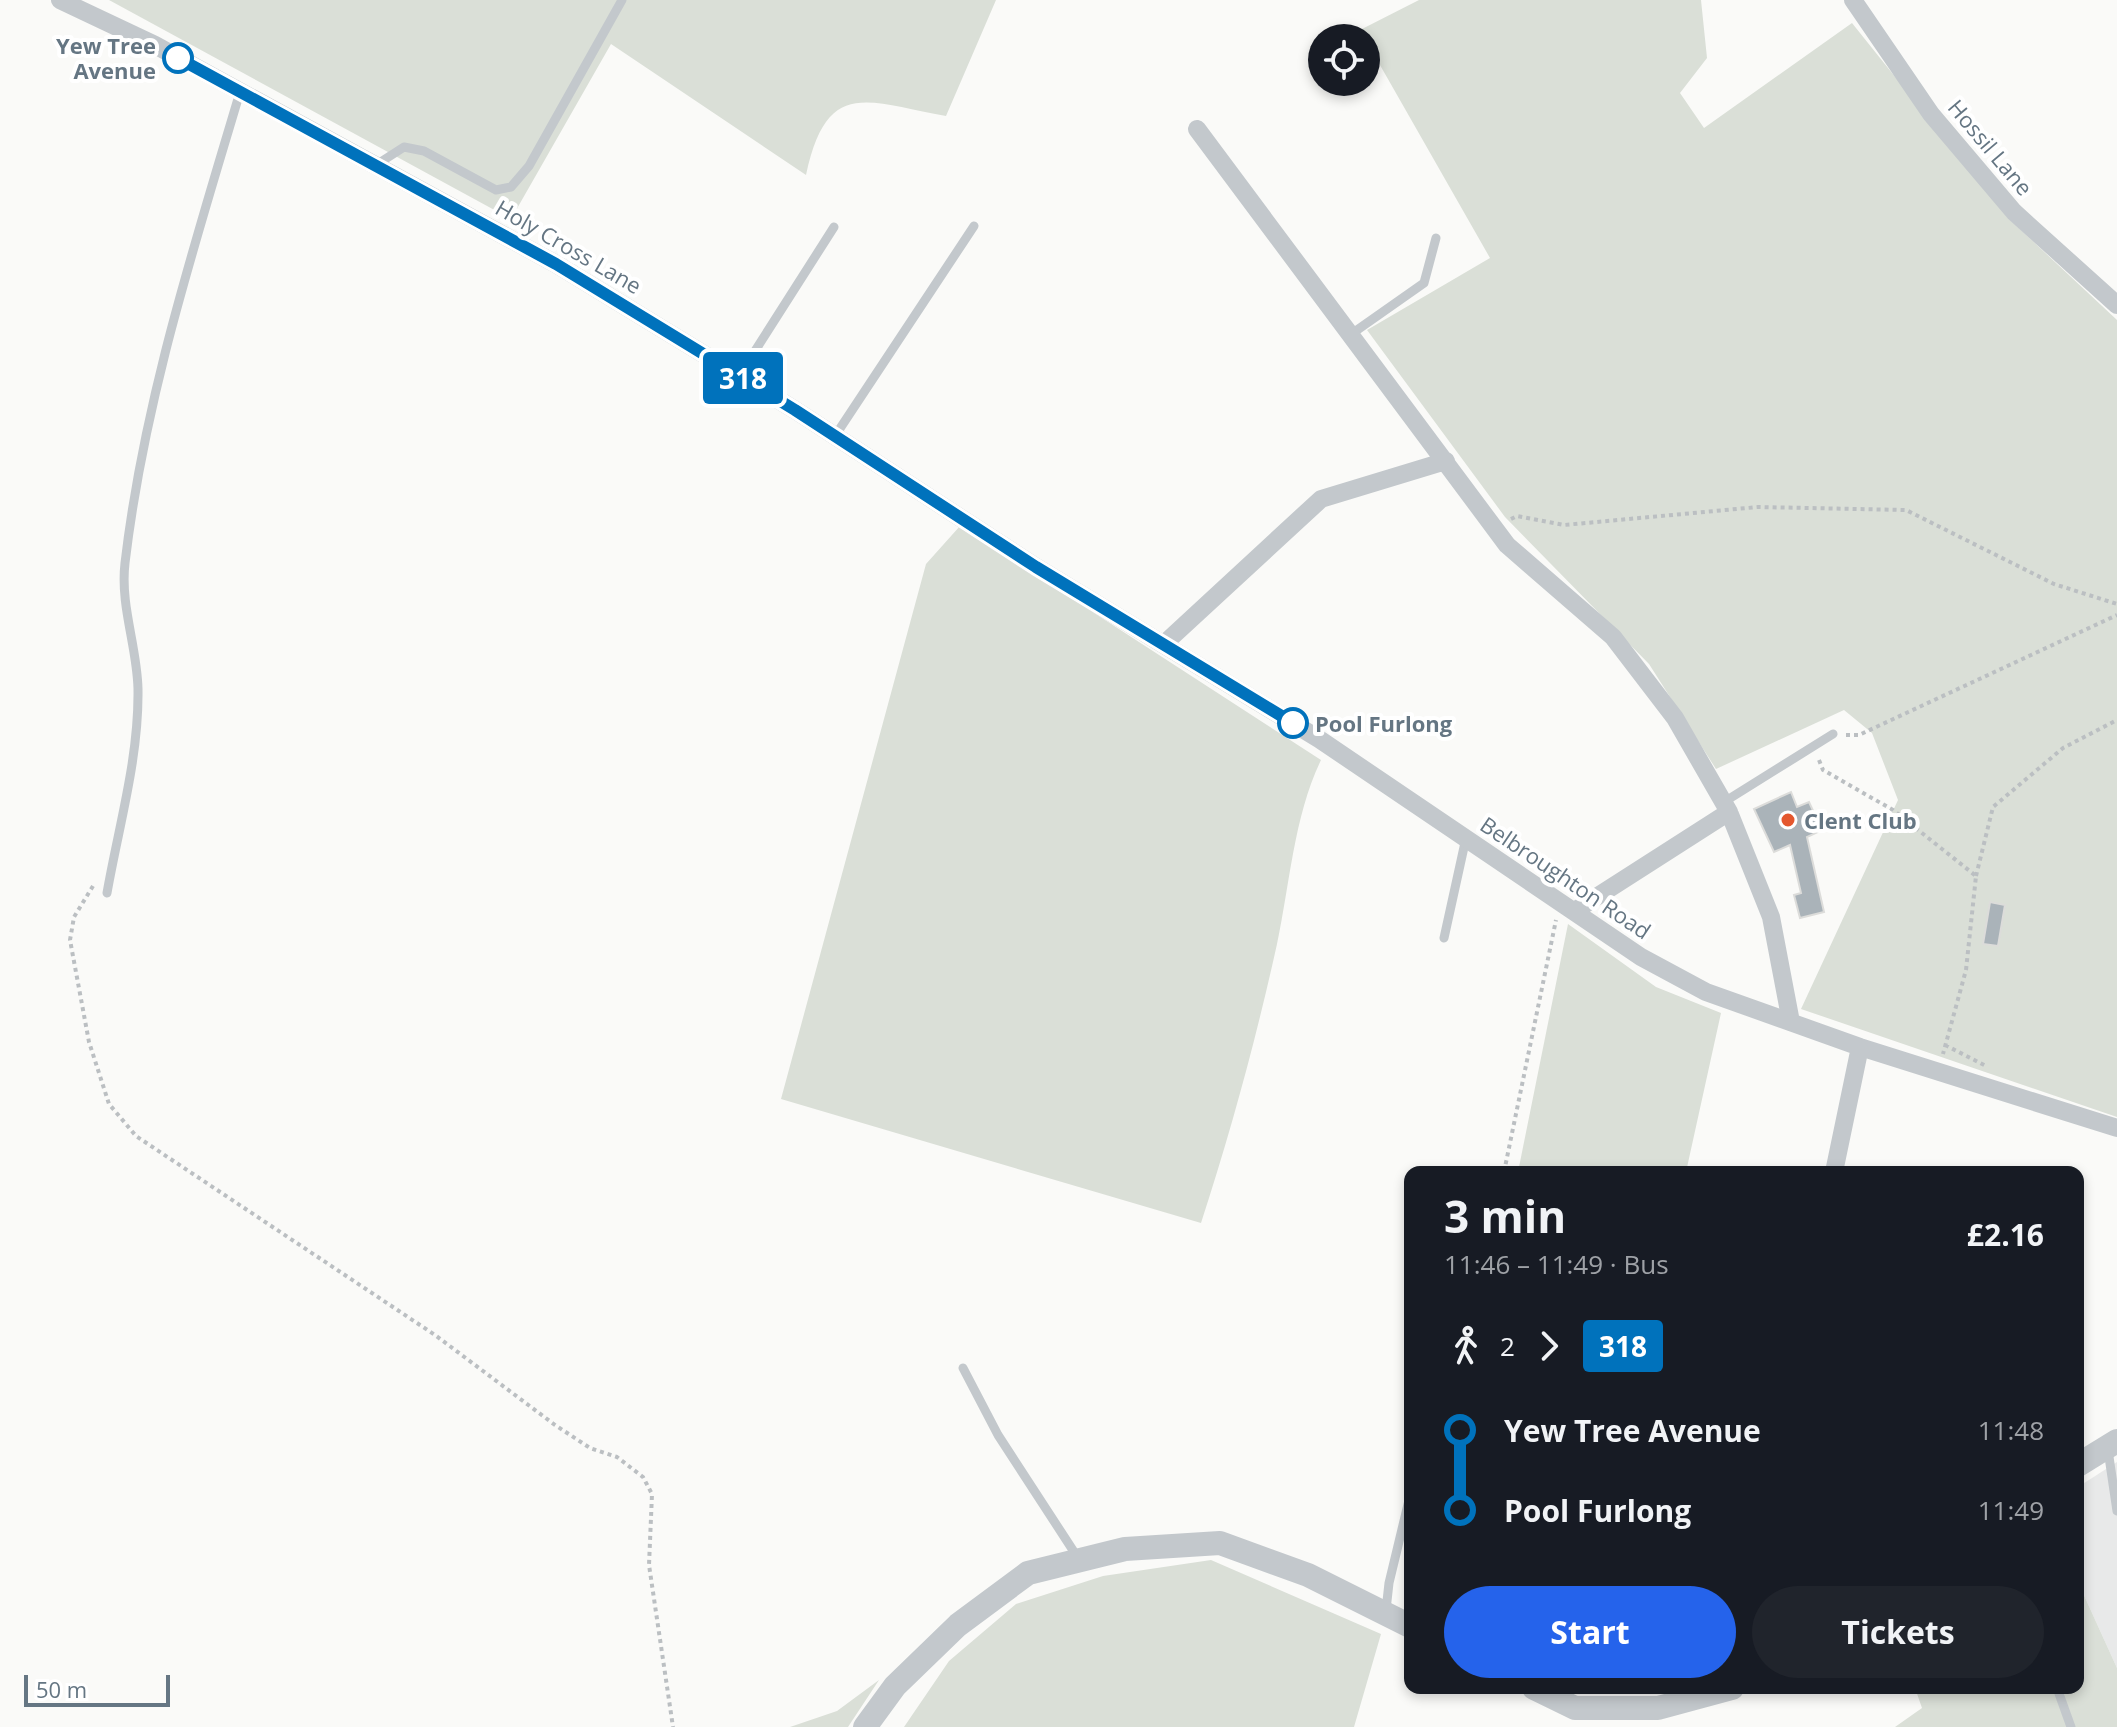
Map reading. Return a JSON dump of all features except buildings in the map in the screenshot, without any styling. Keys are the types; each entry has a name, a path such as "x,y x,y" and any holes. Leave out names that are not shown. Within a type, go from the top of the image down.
{"street":[{"name":"Holy Cross Lane","path":"60,0 82,5 556,264 835,436 1036,567"},
{"name":"Hossil Lane","path":"1853,0 1931,114 2014,212 2117,305"},
{"path":"1197,129 1507,545 1613,637 1675,718 1726,807 1771,917 1791,1022"},
{"path":"1165,643 1321,499 1446,461"},
{"name":"Belbroughton Road","path":"1036,567 1165,643 1466,838 1641,957 1706,992 1860,1047 2117,1128"},
{"path":"1569,906 1726,807"},
{"path":"1835,1166 1860,1047"},
{"path":"2084,1461 2112,1444"},
{"path":"865,1727 895,1686 958,1625 1028,1573 1125,1549 1220,1543 1308,1575 1404,1623"},
{"path":"1546,1694 1575,1708 1658,1708 1710,1694"}],"lane":[{"path":"375,165 404,147 424,151 496,190 511,187 529,166 622,0"},
{"path":"107,893 128,793 137,717 135,663 125,601 129,529 167,338 240,92"},
{"path":"835,436 974,226"},
{"path":"739,376 834,227"},
{"path":"1350,335 1424,283 1436,238"},
{"path":"1726,807 1833,734"},
{"path":"1444,938 1466,838"},
{"path":"963,1368 998,1435 1080,1560"},
{"path":"2112,1444 2117,1511"},
{"path":"1385,1613 1404,1521"},
{"path":"2059,1694 2071,1727"}],"path":[{"path":"1495,529 1517,516 1564,525 1758,507 1906,510 2054,584 2117,604"},
{"path":"1833,734 1859,735 2117,615"},
{"path":"1938,1072 1966,970 1976,876 1993,807 2063,748 2117,720"},
{"path":"1813,747 1823,770 1893,810 1976,876"},
{"path":"112,869 87,891 74,917 70,940 89,1042 109,1104 136,1136 435,1335 555,1425 590,1448 617,1457 643,1477 652,1494 649,1565 673,1727"},
{"path":"1505,1166 1553,929 1569,906"}],"shaded area":[{"path":"109,0 996,0 946,116 873,103 854,104 839,110 826,122 815,144 806,175 611,44 511,219"},
{"path":"1419,0 1701,0 1707,58 1680,93 1704,128 1852,23 2008,218 2117,320 2117,1117 1801,1009 1898,800 1872,733 1844,710 1716,769 1649,664 1505,517 1367,330 1490,258 1380,65 1380,24 1372,24"},
{"path":"960,526 1321,760 1299,827 1277,944 1252,1050 1201,1223 781,1099 926,564"},
{"path":"1568,924 1656,987 1721,1013 1687,1166 1519,1166"},
{"path":"2117,1462 2117,1668 2084,1595 2084,1483"},
{"path":"1211,1560 1381,1634 1354,1727 904,1727 949,1661 1016,1604 1103,1576"},
{"path":"2084,1595 2117,1668 2117,1727 1895,1727 1922,1708 1917,1694 2084,1694"},
{"path":"879,1680 848,1727 790,1727 837,1711"}],"bus line":[{"name":"318","path":"178,58 556,264 795,410 1036,567 1293,723"}],"place":[{"name":"Yew Tree Avenue","path":"178,58"},
{"name":"Pool Furlong","path":"1293,723"},
{"name":"Clent Club","path":"1788,820"}]}
